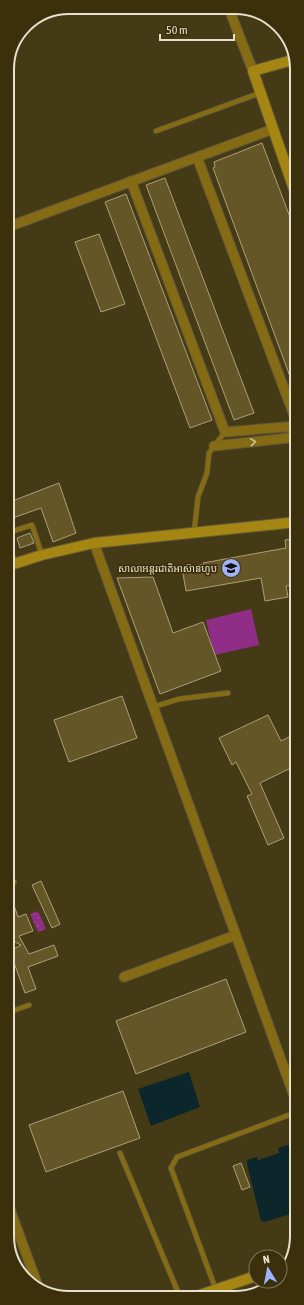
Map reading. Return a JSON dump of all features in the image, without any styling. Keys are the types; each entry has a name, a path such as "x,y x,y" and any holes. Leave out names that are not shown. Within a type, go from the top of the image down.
{"street":[{"path":"231,14 253,71 290,178"},
{"path":"253,71 290,61"},
{"path":"14,225 273,129"},
{"path":"197,157 290,406"},
{"path":"131,182 225,432 290,426"},
{"path":"214,446 290,438"},
{"path":"14,564 42,555 94,543 290,523"},
{"path":"94,543 290,1085"},
{"path":"124,977 236,935"},
{"path":"14,1220 36,1280"},
{"path":"213,1291 248,1279"}],"lane":[{"path":"156,131 260,93"},
{"path":"194,533 198,497 207,473 209,453 225,432"},
{"path":"14,531 32,525 42,555"},
{"path":"154,707 180,699 228,693"},
{"path":"14,1011 29,1005"},
{"path":"216,1290 171,1168 177,1157 290,1115"},
{"path":"120,1153 178,1291"}],"shaded area":[{"path":"251,609 259,645 214,655 206,620"},
{"path":"38,911 46,929 38,932 30,914"}],"water":[{"path":"189,1072 200,1107 151,1126 138,1089"},
{"path":"288,1145 290,1148 290,1214 264,1222 261,1221 247,1160 257,1157 258,1160 279,1153 278,1148"}],"building":[{"path":"262,143 290,217 290,376 213,168 215,167 214,162"},
{"path":"165,178 254,413 234,420 146,185"},
{"path":"126,194 212,420 190,428 105,202"},
{"path":"99,234 125,304 101,312 75,242"},
{"path":"59,483 76,533 53,542 41,508 14,518 14,500"},
{"path":"30,533 34,543 20,548 17,538"},
{"path":"290,539 290,586 286,586 288,597 265,601 261,578 186,591 182,568 286,548 285,540"},
{"path":"153,577 173,633 203,622 221,671 160,694 117,578"},
{"path":"122,696 137,738 69,762 54,720"},
{"path":"268,715 281,741 289,737 290,768 260,783 284,838 268,845 247,796 252,794 236,762 232,765 219,738"},
{"path":"41,881 60,924 52,928 32,885"},
{"path":"14,905 18,917 26,914 33,931 19,936 29,954 54,945 58,956 28,967 36,989 25,993 14,963 14,949 21,945 14,942"},
{"path":"226,979 246,1032 136,1074 116,1021"},
{"path":"123,1091 140,1138 46,1172 29,1125"},
{"path":"241,1163 250,1187 242,1190 233,1166"}],"place":[{"name":"សាលាអន្ដរជាតិអាស៊ានហូប","path":"231,568"}]}
